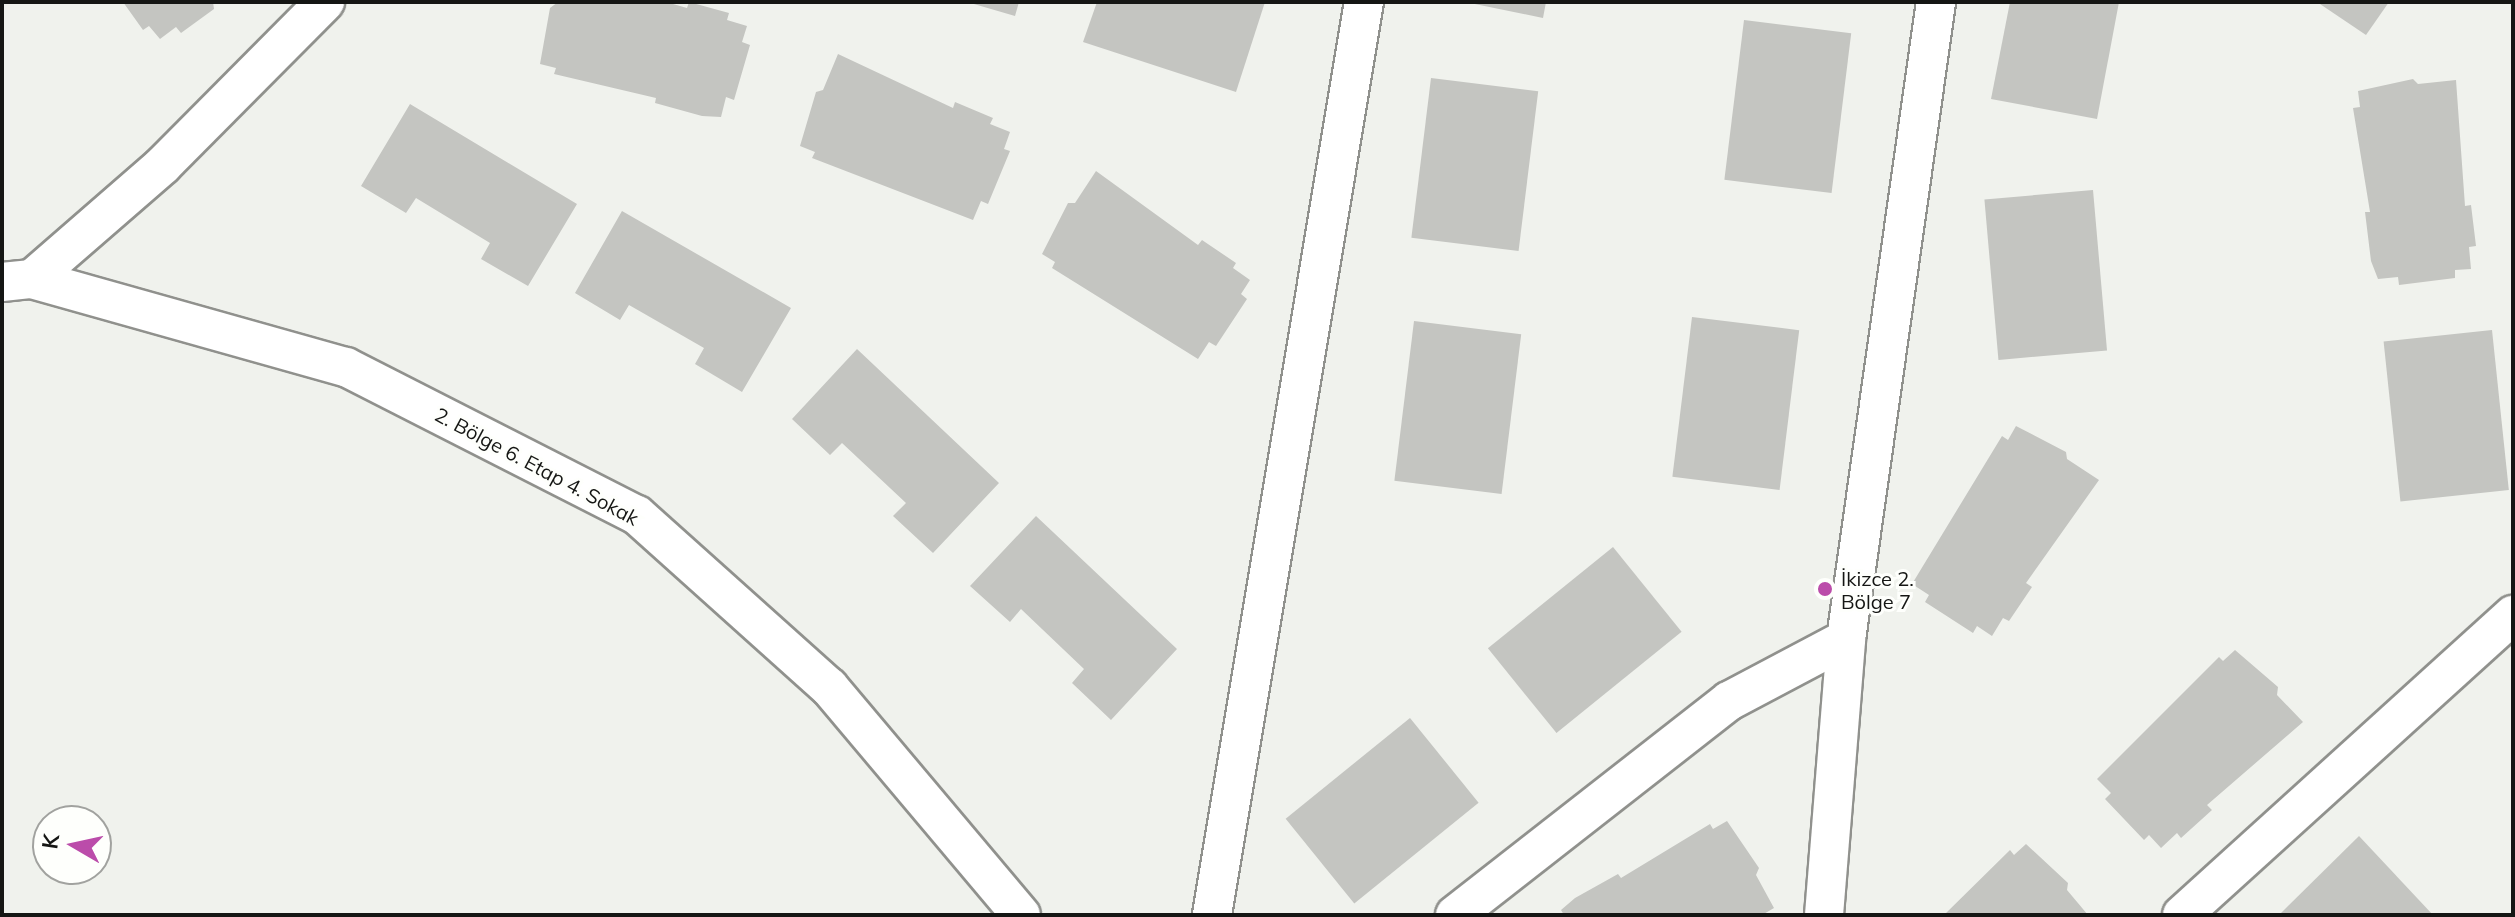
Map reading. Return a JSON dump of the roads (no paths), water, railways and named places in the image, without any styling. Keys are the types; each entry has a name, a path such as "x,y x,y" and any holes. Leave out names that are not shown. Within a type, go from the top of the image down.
{"street":[{"path":"17,280 163,165 325,2"},
{"path":"1212,915 1364,2"},
{"path":"1824,915 1846,639 1936,2"},
{"name":"2. Bölge 6. Etap 4. Sokak","path":"17,280 346,367 637,515 829,687 1021,915"},
{"path":"2182,915 2513,615"},
{"path":"1455,915 1729,701 1846,639"}],"place":[{"name":"İkizce 2. Bölge 7","path":"1825,589"}]}
